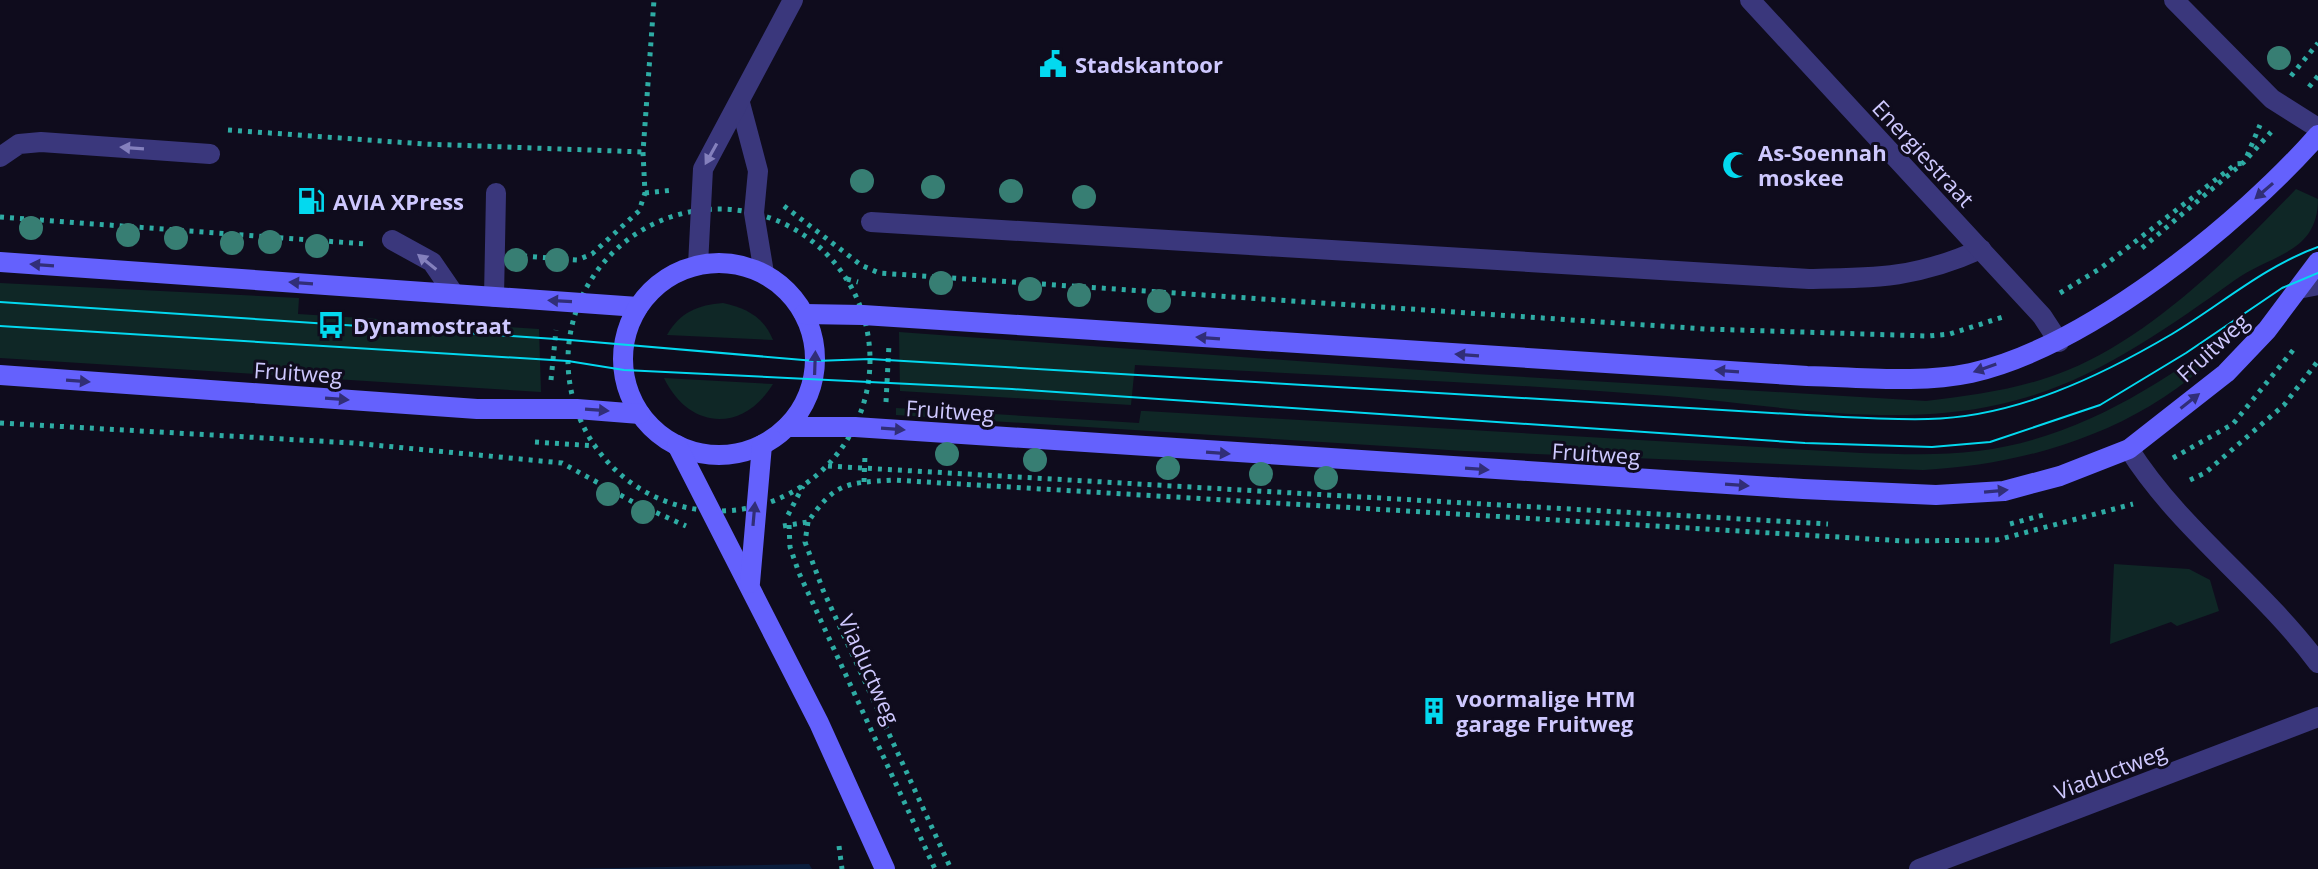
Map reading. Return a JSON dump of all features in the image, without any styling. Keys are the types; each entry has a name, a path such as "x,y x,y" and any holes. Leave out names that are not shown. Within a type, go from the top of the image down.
{"street":[{"path":"698,265 703,169 793,0"},
{"name":"Energiestraat","path":"1750,0 2042,316 2059,342"},
{"path":"2174,0 2272,99 2318,128"},
{"path":"740,103 758,171 754,213 764,273"},
{"path":"804,314 1807,376 1927,379 1972,373 2059,342 2193,252 2286,171 2318,135"},
{"path":"0,157 19,144 41,142 210,154"},
{"path":"494,297 496,193"},
{"path":"871,222 1809,279 1886,278 1922,272 1981,249"},
{"path":"387,243 432,262 454,294"},
{"path":"0,262 638,307"},
{"name":"Fruitweg","path":"787,427 876,428 1282,457 1936,495 2027,486 2129,449 2226,373 2308,287 2318,262"},
{"path":"732,263 764,273 794,298 804,314 815,345 813,381 808,398 787,427 762,445 720,455 677,445 650,426 640,414 627,385 623,359 627,333 638,307 664,280 698,265 732,263"},
{"name":"Fruitweg","path":"0,375 477,409 577,409 640,414"},
{"path":"677,445 819,723 885,869"},
{"path":"750,583 754,507 762,445"},
{"path":"2129,449 2160,493 2292,628 2318,663"},
{"name":"Viaductweg","path":"1919,869 2318,717"}],"path":[{"path":"510,255 572,259 592,254 639,211 645,193 643,152 654,0"},
{"path":"220,130 424,144 643,152"},
{"path":"2134,255 2244,162"},
{"path":"715,520 658,498 634,484 596,446 577,409 568,361 580,302 597,271 632,237 675,215 699,210 754,213 782,222 807,237 847,279 889,342 890,363 884,412 865,451 864,482"},
{"path":"0,217 387,243"},
{"path":"562,463 551,371 559,301 572,259"},
{"path":"0,423 353,443 562,463 684,526 754,507 803,486 828,466 855,427 869,381 872,316 879,273"},
{"path":"847,279 873,286"},
{"path":"951,869 823,590 805,542 808,522 825,497 844,484 908,481 1904,541 1997,540 2133,504 2205,473 2284,405 2318,361"},
{"name":"Viaductweg","path":"803,486 788,516 790,547 799,573 935,869"},
{"path":"753,530 808,522"}],"green space":[{"path":"2296,189 2318,199 2316,217 2310,231 2290,250 2249,271 2153,337 2095,370 2033,395 1960,411 1919,415 1834,413 1601,391 1135,365 1131,405 900,391 899,332 1476,374 1926,401 1962,396 2016,387 2051,377 2130,337 2219,266"},
{"path":"0,283 299,298 298,314 539,329 541,392 0,358"},
{"path":"723,303 753,315 765,325 773,340 667,335 690,311"},
{"path":"2246,322 2215,357 2180,386 2142,411 2101,431 2058,447 2013,458 1923,470 1464,451 896,415 896,408 1139,423 1141,411 1145,411 1861,453 1963,453 2016,444 2087,420 2152,386"},
{"path":"664,378 773,384 761,400 747,411 717,419 687,408"},
{"path":"2114,564 2189,569 2210,580 2219,611 2177,626 2171,622 2110,644"}],"water":[{"path":"809,864 812,869 567,869"}],"tram line":[{"path":"0,302 570,340 815,361 870,359 1807,415 1928,419 1993,411 2024,403 2086,379 2172,334 2279,265 2318,247"},
{"path":"0,326 568,361 624,370 1012,389 1805,443 1932,447 1990,442 2100,405 2186,353 2282,288 2318,273"}],"place":[{"name":"Stadskantoor","path":"1053,64"},
{"name":"As-Soennah moskee","path":"1736,165"},
{"name":"AVIA XPress","path":"311,201"},
{"name":"Dynamostraat","path":"331,325"},
{"name":"voormalige HTM garage Fruitweg","path":"1434,711"}]}
